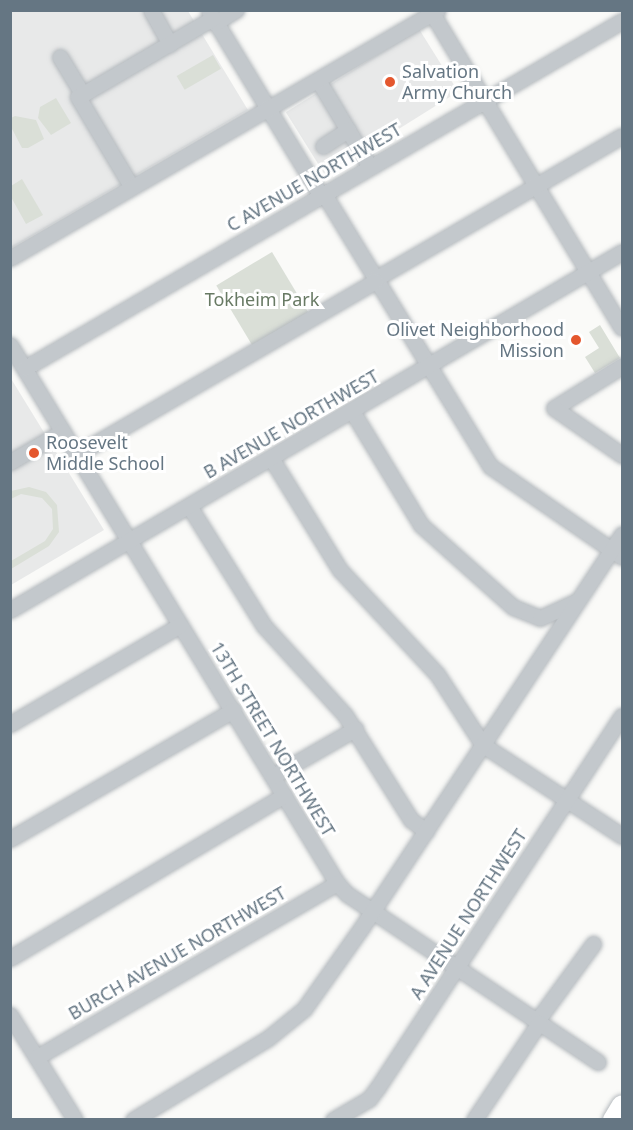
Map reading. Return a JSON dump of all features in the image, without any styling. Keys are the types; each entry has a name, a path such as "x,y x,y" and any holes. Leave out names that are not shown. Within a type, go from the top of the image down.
{"main road":[{"path":"613,1119 622,1105"}],"street":[{"path":"151,10 170,44"},
{"path":"131,186 78,97 212,17 236,10"},
{"path":"10,258 433,12 622,328"},
{"path":"212,17 428,366 498,474 617,553"},
{"name":"C AVENUE NORTHWEST","path":"25,368 622,21"},
{"path":"60,57 83,95"},
{"path":"318,80 370,167"},
{"path":"322,146 348,130"},
{"path":"77,454 622,136"},
{"name":"B AVENUE NORTHWEST","path":"10,610 622,252"},
{"name":"13TH STREET NORTHWEST","path":"10,345 337,883 373,912 598,1062"},
{"path":"622,366 554,408 622,455"},
{"path":"352,411 421,525 513,607 540,618 579,601"},
{"path":"10,462 63,431"},
{"path":"271,458 340,570 437,675 483,745 622,836"},
{"path":"189,506 264,626 355,729 411,820 426,831"},
{"path":"133,1119 287,1026 304,1009 373,912 579,601 617,553 622,534"},
{"path":"10,724 180,625"},
{"path":"10,839 233,710"},
{"name":"A AVENUE NORTHWEST","path":"339,1118 369,1099 622,716"},
{"path":"273,776 355,729"},
{"path":"10,958 284,795"},
{"name":"BURCH AVENUE NORTHWEST","path":"37,1057 337,883"},
{"path":"474,1119 593,944"},
{"path":"10,1015 75,1119"}],"shaded area":[{"path":"10,11 188,11 248,110 11,248"},
{"path":"419,29 458,92 325,175 286,112"},
{"name":"Roosevelt Middle School","path":"10,377 104,530 11,585 10,584"}],"green space":[{"path":"213,55 221,69 185,90 177,76"},
{"path":"56,98 71,123 51,135 38,118 40,107"},
{"path":"15,116 36,120 44,139 28,148 22,148 11,127 11,118"},
{"path":"22,179 43,215 26,224 11,197 11,186"},
{"name":"Tokheim Park","path":"272,252 308,312 252,345 216,285"},
{"path":"600,325 620,358 595,373 585,357 599,348 589,332"},
{"path":"29,487 46,492 57,505 59,532 49,546 11,569 11,561 45,541 53,529 52,509 42,498 21,494 11,499 11,491"}],"place":[{"name":"Salvation Army Church","path":"390,82"},
{"name":"Olivet Neighborhood Mission","path":"576,340"},
{"name":"Roosevelt Middle School","path":"34,453"}]}
